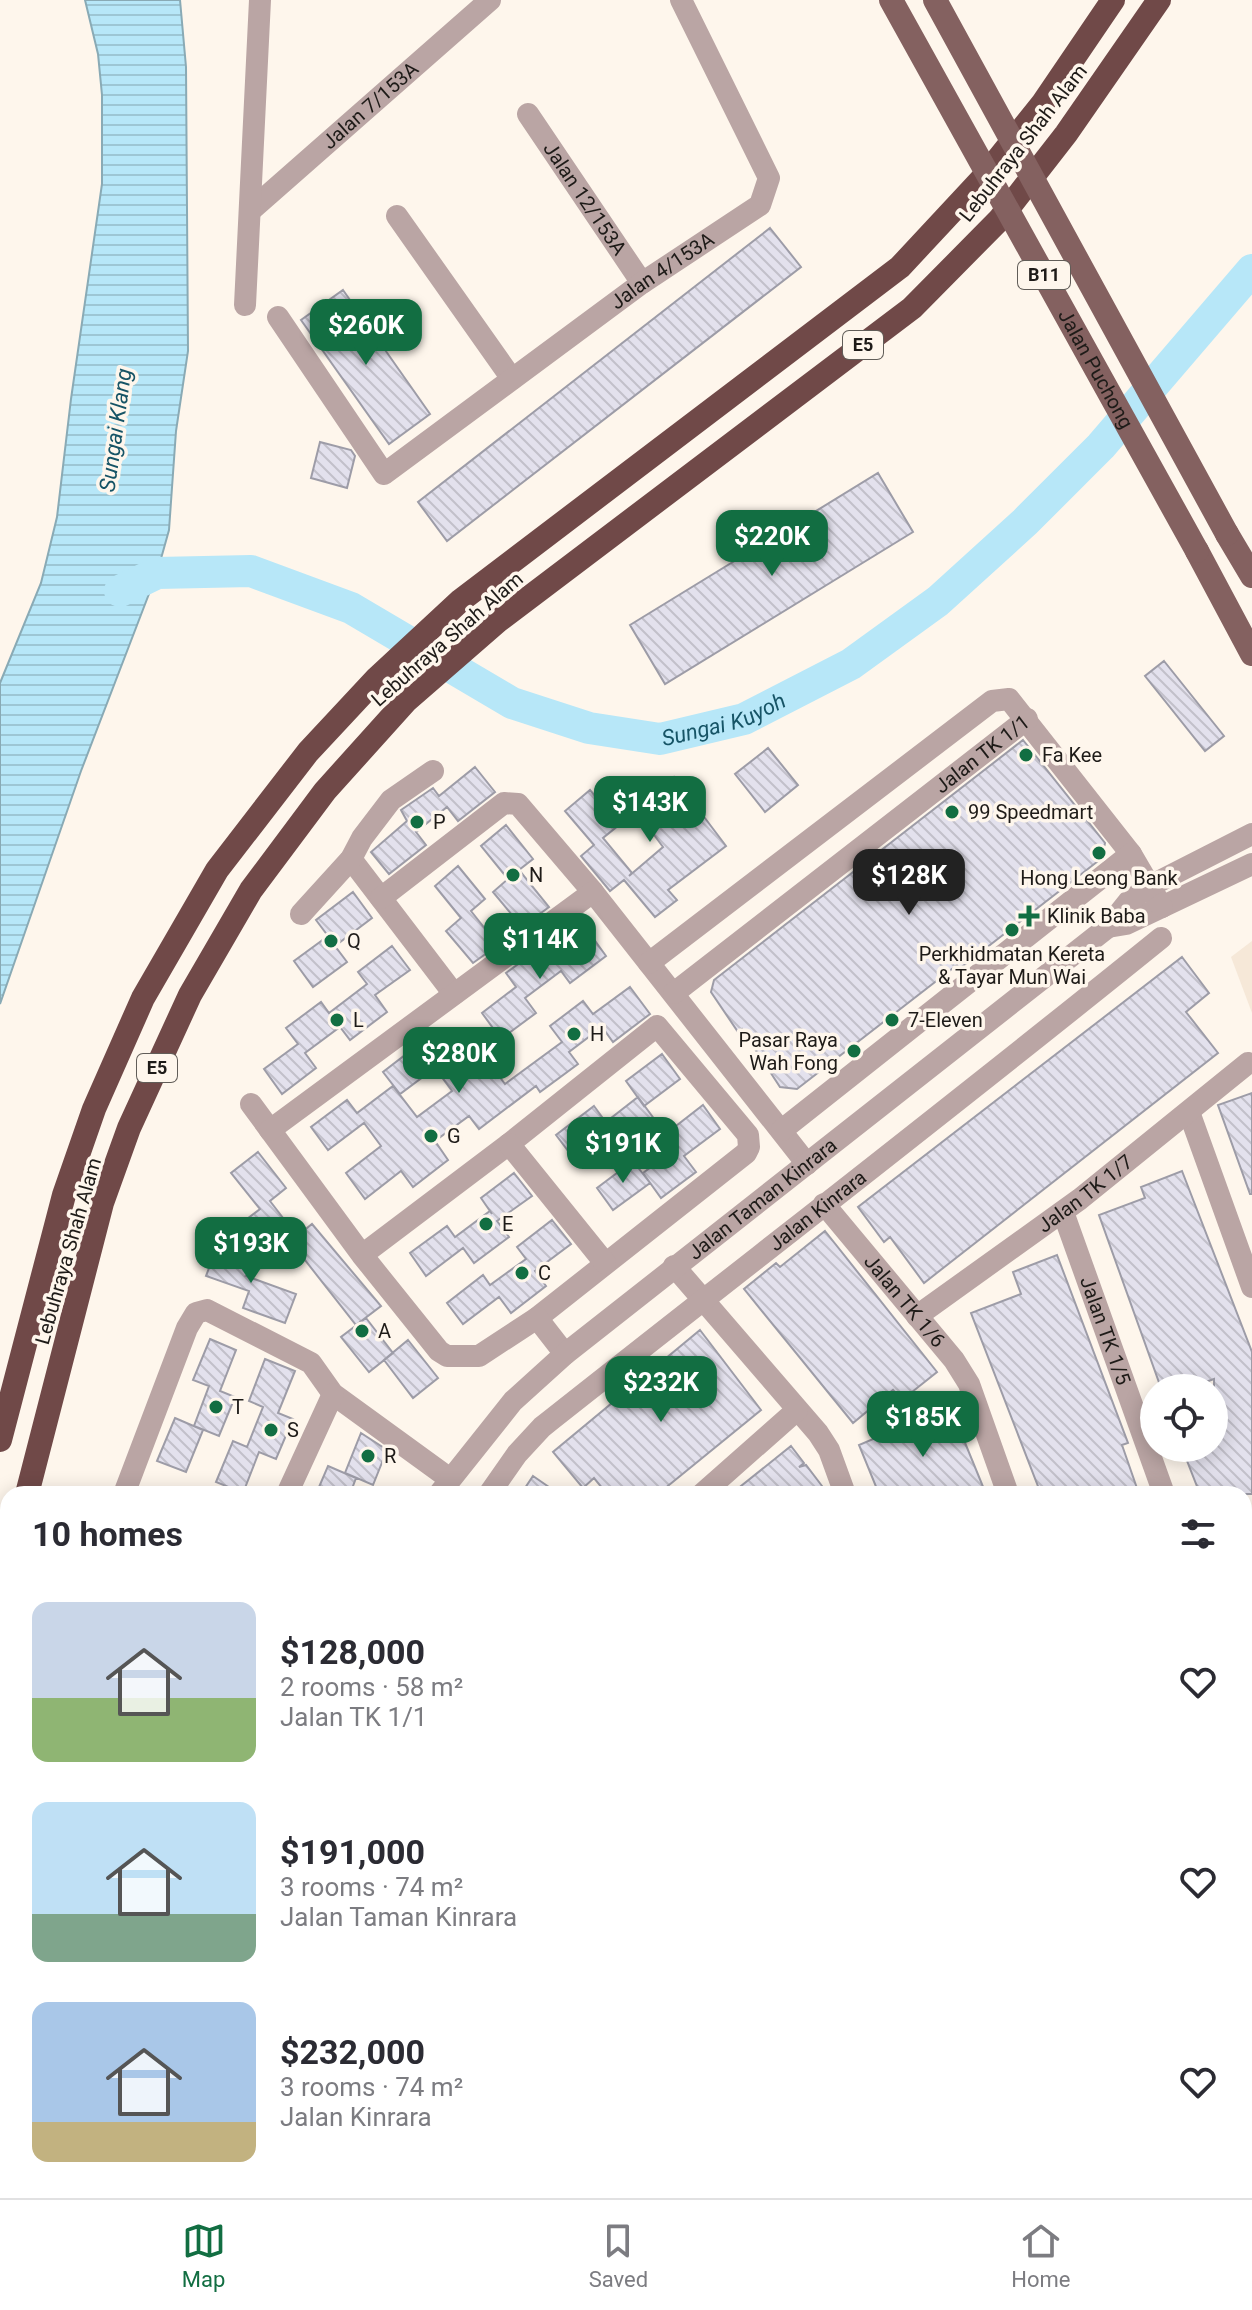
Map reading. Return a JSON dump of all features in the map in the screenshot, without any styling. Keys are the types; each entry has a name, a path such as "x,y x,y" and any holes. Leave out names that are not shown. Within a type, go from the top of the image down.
{"highway":[{"name":"Lebuhraya Shah Alam","path":"0,1440 64,1195 94,1109 143,998 217,870 308,752 377,678 460,601 900,267 982,179 1034,114 1113,0"},
{"name":"Lebuhraya Shah Alam","path":"29,1486 102,1203 129,1128 190,995 251,890 325,791 406,701 498,621 912,308 999,220 1066,134 1159,0"}],"main road":[{"name":"Jalan Puchong","path":"891,0 1252,654"},
{"name":"Jalan Puchong","path":"935,0 1252,576"}],"street":[{"path":"245,305 260,0"},
{"name":"Jalan 7/153A","path":"250,211 490,0"},
{"name":"Jalan 4/153A","path":"278,317 384,474 642,283 760,205 769,178 681,0"},
{"name":"Jalan 12/153A","path":"528,114 642,283"},
{"path":"397,216 512,379"},
{"name":"Jalan TK 1/1","path":"649,963 992,701 1009,699 1027,719 674,993"},
{"path":"1027,719 1131,854 1162,907"},
{"path":"301,914 351,859 362,838 391,800 433,771"},
{"path":"381,898 504,803 518,804 593,892 807,1164"},
{"name":"Jalan Taman Kinrara","path":"444,1486 513,1401 565,1354 674,1266 1108,927 1128,902 1150,886 1252,834"},
{"path":"782,1130 1131,854"},
{"path":"351,859 454,994"},
{"name":"Jalan Taman Kinrara","path":"1108,927 1126,924 1252,864"},
{"path":"270,1130 593,892"},
{"name":"Jalan Kinrara","path":"495,1486 517,1454 542,1427 1161,938"},
{"path":"251,1104 362,1255 439,1351 447,1356 479,1356 537,1318 746,1153 748,1135 657,1026 509,1144 362,1255"},
{"name":"Jalan TK 1/7","path":"917,1316 1063,1212 1248,1063"},
{"path":"1189,1112 1252,1287"},
{"path":"509,1144 605,1263"},
{"name":"Jalan TK 1/6","path":"824,1204 954,1360 969,1384 1005,1486"},
{"name":"Jalan TK 1/5","path":"1063,1212 1161,1486"},
{"path":"674,1266 829,1450 842,1486"},
{"path":"131,1486 187,1328 196,1313 207,1310 311,1363 333,1394 444,1486"},
{"path":"537,1318 565,1354"},
{"path":"291,1486 333,1394"},
{"path":"711,1486 797,1410"}],"shaded area":[{"path":"1252,941 1252,1013 1231,957"}],"water":[{"name":"Sungai Klang","path":"85,0 180,0 186,67 188,351 176,431 169,530 157,573 81,771 0,1004 0,683 41,583 57,517 102,184 102,95 98,54"}],"building":[{"path":"770,228 801,267 447,541 418,502"},
{"path":"343,290 430,414 389,444 301,320"},
{"path":"320,442 351,450 355,456 347,488 311,478"},
{"path":"878,473 913,532 665,684 630,625"},
{"path":"1164,661 1224,736 1205,751 1145,676"},
{"path":"1023,740 1105,843 1102,858 797,1089 780,1087 742,1029 738,1032 711,992 714,980"},
{"path":"768,748 798,785 765,812 735,774"},
{"name":"P","path":"475,767 495,792 458,821 447,807 416,832 426,845 389,874 371,852 407,821 401,810 433,788 439,796"},
{"path":"674,777 726,846 668,890 677,900 655,917 624,880 610,891 581,856 594,845 565,811 590,790 619,825 603,838 632,873 629,876 663,847 634,808"},
{"name":"N","path":"506,825 533,859 519,870 549,907 522,927 493,892 508,879 481,846"},
{"path":"458,866 485,899 471,911 498,945 473,963 446,931 461,918 435,886"},
{"name":"Q","path":"353,892 372,918 335,946 347,962 313,987 294,961 328,936 316,920"},
{"path":"588,931 606,956 570,983 561,971 525,998 536,1013 501,1039 482,1013 516,987 506,973 543,946 551,958"},
{"name":"L","path":"392,946 410,970 375,995 387,1012 350,1040 340,1027 305,1053 316,1068 282,1094 264,1069 298,1044 286,1028 321,1002 329,1013 367,984 358,972"},
{"path":"1182,957 1209,993 1186,1012 1218,1053 924,1283 890,1237 884,1242 858,1207"},
{"path":"630,987 650,1014 613,1042 602,1027 569,1052 578,1064 540,1092 536,1086 479,1129 469,1116 435,1141 448,1160 413,1187 401,1171 365,1199 346,1173 381,1146 364,1123 328,1150 311,1127 347,1100 357,1113 393,1086 417,1117 452,1091 435,1068 400,1094 383,1072 418,1045 426,1056 461,1030 496,1078 499,1076 505,1084 562,1042 550,1026 583,1001 593,1014"},
{"path":"662,1054 680,1079 644,1106 626,1081"},
{"path":"1252,1093 1252,1194 1250,1194 1218,1105"},
{"path":"638,1097 655,1120 622,1144 606,1122"},
{"path":"703,1105 720,1129 684,1156 696,1172 661,1198 643,1173 678,1147 667,1133"},
{"path":"594,1106 613,1132 575,1160 556,1135"},
{"path":"258,1152 286,1188 270,1201 297,1236 312,1224 381,1306 356,1325 290,1241 274,1254 247,1219 260,1209 231,1173"},
{"path":"633,1161 650,1183 613,1210 597,1188"},
{"path":"1182,1171 1252,1352 1252,1486 1197,1486 1187,1462 1228,1462 1228,1374 1156,1374 1099,1215 1145,1198 1141,1187"},
{"name":"E","path":"514,1173 532,1196 497,1221 509,1237 474,1263 463,1248 426,1276 410,1253 447,1226 455,1237 490,1211 481,1198"},
{"name":"C","path":"552,1220 571,1244 535,1271 546,1286 511,1313 499,1297 463,1324 447,1303 483,1275 490,1285 526,1259 517,1247"},
{"path":"825,1231 937,1372 902,1400 893,1390 853,1423 744,1289 776,1263 780,1267"},
{"path":"217,1247 262,1263 246,1276 296,1294 285,1323 243,1308 249,1291 206,1276"},
{"path":"1057,1255 1128,1443 1122,1445 1136,1486 1038,1486 971,1313 1021,1294 1013,1272"},
{"path":"366,1318 393,1353 369,1372 341,1337"},
{"path":"700,1330 761,1410 668,1486 600,1486 594,1478 581,1486 553,1452"},
{"name":"T","path":"210,1339 236,1350 220,1391 235,1397 219,1436 194,1426 209,1386 193,1380"},
{"path":"408,1340 438,1378 413,1398 384,1360"},
{"name":"S","path":"265,1359 295,1371 278,1413 293,1419 276,1459 259,1452 246,1486 226,1486 216,1482 233,1441 247,1447 263,1407 249,1401"},
{"path":"950,1406 983,1486 876,1486 859,1445"},
{"path":"175,1418 203,1430 186,1472 157,1461"},
{"path":"361,1433 387,1450 373,1485 345,1473"},
{"path":"791,1446 804,1463 799,1467 806,1465 822,1486 741,1486"},
{"path":"328,1466 356,1478 353,1486 319,1486"},
{"path":"533,1476 547,1486 526,1486"}],"waterway":[{"name":"Sungai Kuyoh","path":"120,591 157,573 251,571 351,608 512,703 589,728 660,739 744,719 851,664 938,601 1025,522 1101,446 1252,270"}],"place":[{"name":"Fa Kee","path":"1026,755"},
{"name":"99 Speedmart","path":"952,812"},
{"name":"P","path":"417,822"},
{"name":"Hong Leong Bank","path":"1099,853"},
{"name":"N","path":"513,875"},
{"name":"Klinik Baba","path":"1029,916"},
{"name":"Perkhidmatan Kereta & Tayar Mun Wai","path":"1012,930"},
{"name":"Q","path":"331,941"},
{"name":"L","path":"337,1020"},
{"name":"7-Eleven","path":"892,1020"},
{"name":"H","path":"574,1034"},
{"name":"Pasar Raya Wah Fong","path":"854,1051"},
{"name":"G","path":"431,1136"},
{"name":"E","path":"486,1224"},
{"name":"C","path":"522,1273"},
{"name":"A","path":"362,1331"},
{"name":"T","path":"216,1407"},
{"name":"S","path":"271,1430"},
{"name":"R","path":"368,1456"}]}
